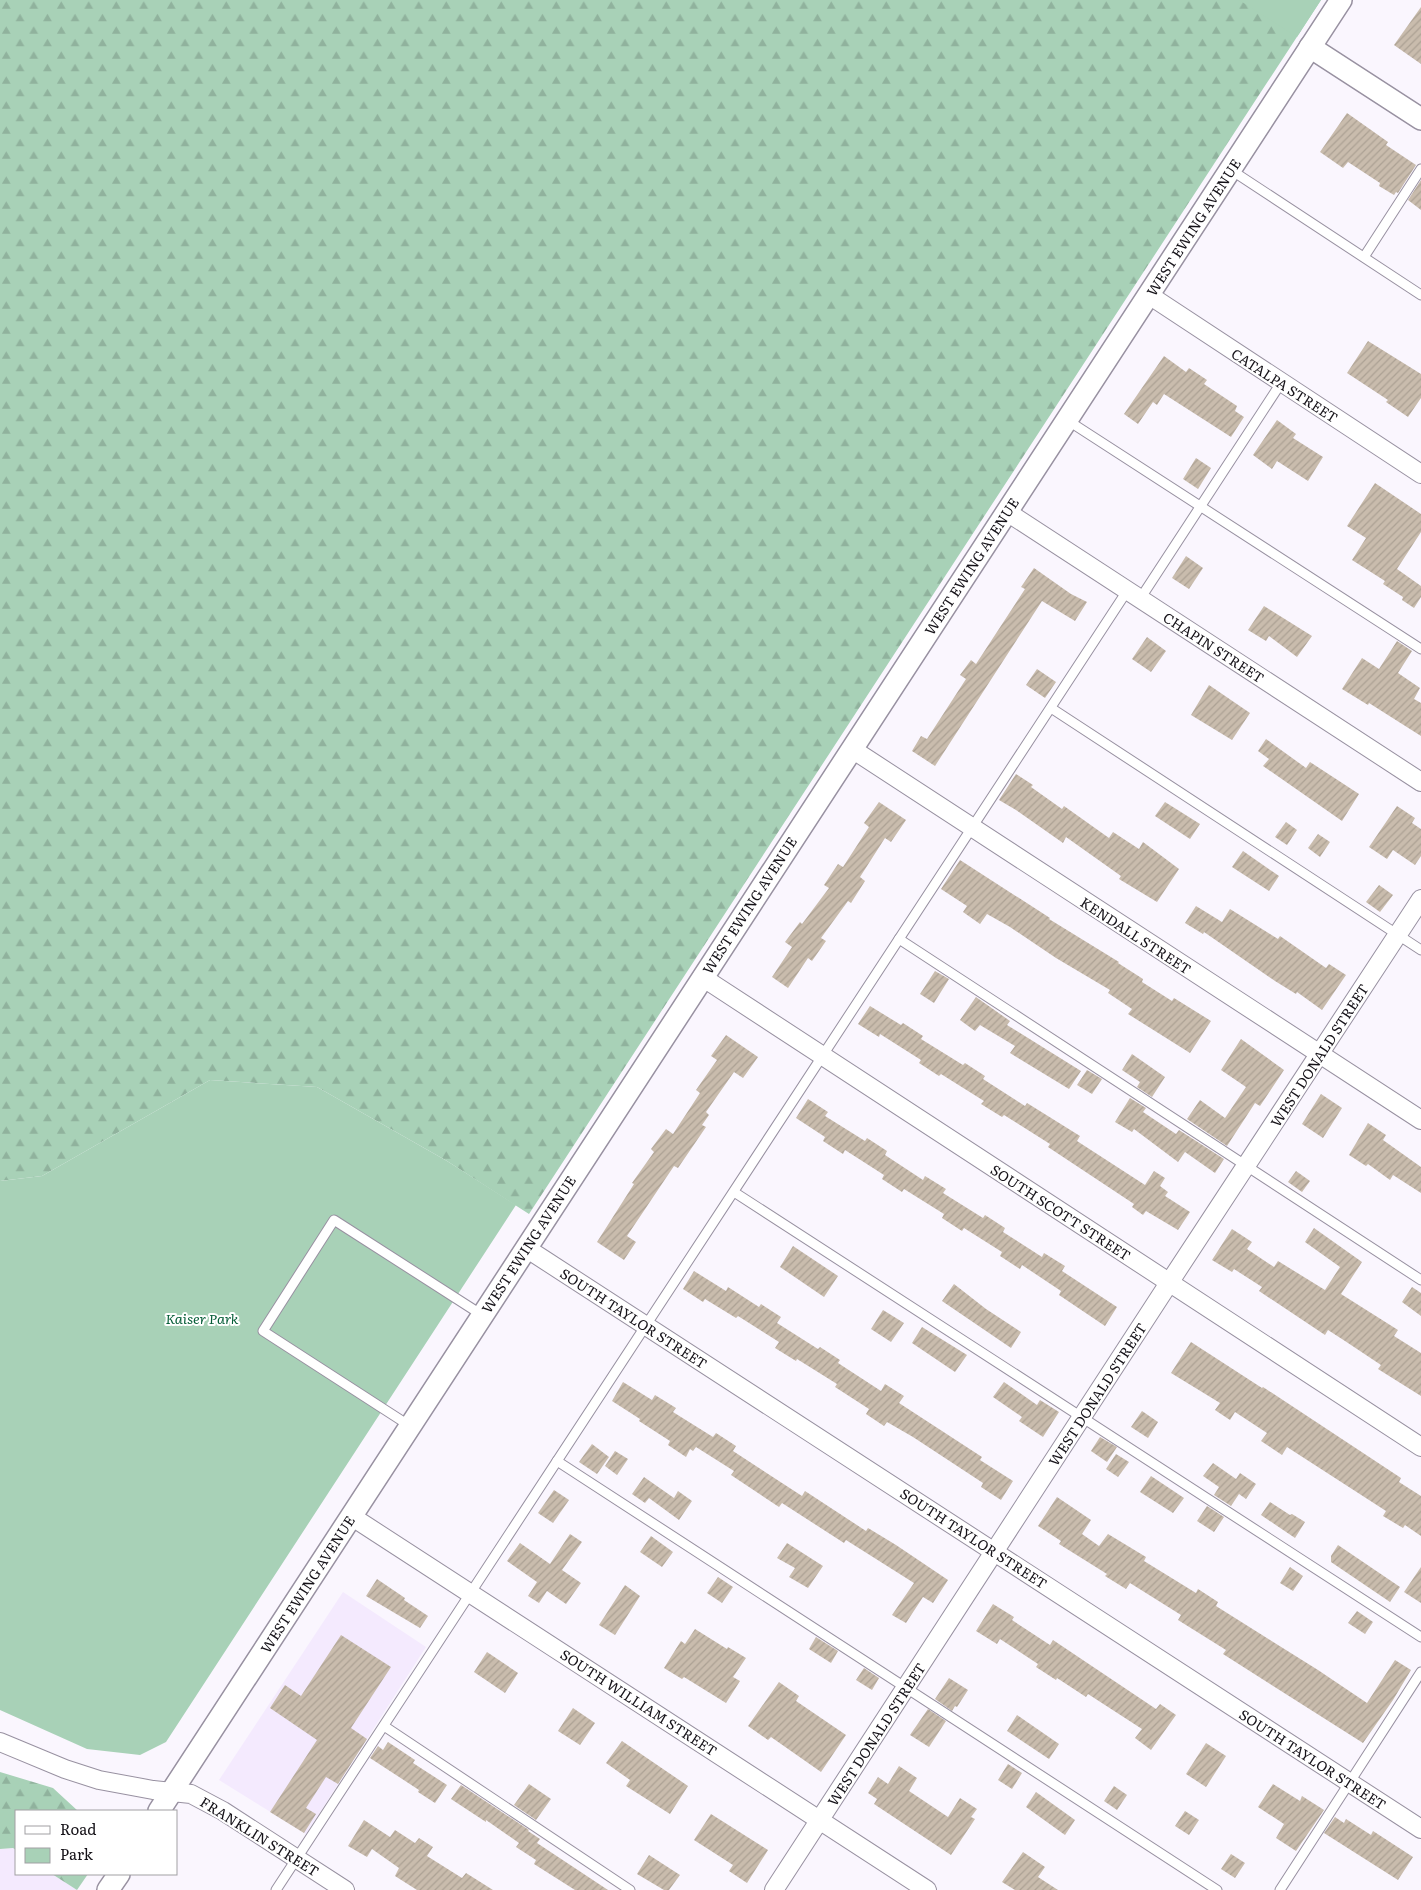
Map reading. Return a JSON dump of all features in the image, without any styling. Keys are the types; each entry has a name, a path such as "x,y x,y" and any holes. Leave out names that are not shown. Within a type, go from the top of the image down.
{"street":[{"name":"WEST EWING AVENUE","path":"160,1810 1341,0"},
{"path":"1310,47 1421,119"},
{"name":"CATALPA STREET","path":"1149,296 1421,474"},
{"name":"CHAPIN STREET","path":"1007,512 1421,782"},
{"name":"KENDALL STREET","path":"852,749 1421,1120"},
{"name":"WEST DONALD STREET","path":"774,1890 1421,899"},
{"name":"SOUTH SCOTT STREET","path":"702,977 1421,1446"},
{"name":"SOUTH TAYLOR STREET","path":"526,1248 1421,1829"},
{"name":"SOUTH WILLIAM STREET","path":"351,1516 928,1890"},
{"name":"FRANKLIN STREET","path":"0,1742 65,1769 99,1780 124,1786 191,1794 205,1800 345,1890"},
{"path":"108,1890 118,1875"}],"lane":[{"path":"1364,257 1421,169"},
{"path":"1230,170 1421,295"},
{"path":"276,1890 1050,708 1133,595 1202,507 1281,383"},
{"path":"1067,420 1421,649"},
{"path":"1050,708 1421,950"},
{"path":"899,939 1421,1280"},
{"path":"734,1192 1421,1637"},
{"path":"410,1426 263,1331 334,1220 482,1315"},
{"path":"557,1461 1217,1890"},
{"path":"1280,1890 1421,1672"},
{"path":"384,1726 630,1890"}],"shaded area":[{"path":"343,1592 426,1647 306,1834 219,1780"},
{"path":"0,1849 15,1849 15,1875 54,1875 77,1890 0,1890"}],"green space":[{"path":"0,0 1321,0 529,1214 447,1161 317,1087 210,1080 42,1176 0,1181"},
{"path":"1239,0 1321,0 1297,37"},
{"name":"Kaiser Park","path":"210,1080 317,1087 447,1161 516,1205 166,1742 140,1755 87,1749 0,1710 0,1181 42,1176"},
{"path":"0,1772 53,1788 77,1810 15,1810 15,1849 0,1849"},
{"path":"54,1875 87,1875 77,1890"}],"building":[{"path":"1421,7 1421,64 1394,45"},
{"path":"1347,113 1388,142 1386,145 1416,165 1398,193 1396,192 1394,195 1379,186 1380,183 1348,162 1343,168 1320,152"},
{"path":"1421,180 1421,210 1408,200"},
{"path":"1368,341 1421,374 1421,398 1408,417 1386,402 1388,400 1347,373"},
{"path":"1164,356 1186,372 1189,368 1207,380 1204,384 1237,406 1235,411 1244,417 1231,437 1164,394 1157,405 1153,402 1138,424 1124,414"},
{"path":"1277,420 1296,434 1293,438 1323,457 1308,481 1277,461 1272,469 1253,455"},
{"path":"1196,458 1211,468 1198,489 1183,479"},
{"path":"1375,483 1421,514 1421,532 1397,569 1421,586 1421,597 1414,608 1402,600 1403,597 1383,584 1385,581 1352,560 1366,538 1347,526"},
{"path":"1186,556 1203,568 1189,589 1172,578"},
{"path":"1034,568 1071,594 1087,602 1075,621 1042,601 935,766 912,751 921,736 927,739 966,679 960,675 971,660 976,664 1025,589 1021,587"},
{"path":"1264,606 1312,636 1297,657 1269,636 1266,641 1248,630"},
{"path":"1147,637 1166,651 1151,672 1132,659"},
{"path":"1397,641 1412,651 1398,673 1420,688 1414,699 1421,703 1421,736 1369,703 1368,705 1342,689 1362,658 1379,669"},
{"path":"1037,669 1056,682 1045,698 1026,685"},
{"path":"1209,685 1250,713 1232,740 1191,715"},
{"path":"1266,739 1306,768 1310,762 1359,794 1342,821 1263,766 1269,759 1258,751"},
{"path":"1016,774 1033,785 1031,787 1062,809 1064,806 1109,838 1113,832 1139,849 1143,842 1179,869 1157,902 1119,879 1121,876 1066,837 1063,843 999,800"},
{"path":"879,802 906,820 891,842 885,838 860,877 865,881 851,903 848,901 821,938 826,941 812,961 808,958 788,988 772,977 792,947 785,942 800,922 802,924 829,888 824,885 838,864 843,867 869,827 864,823"},
{"path":"1165,802 1200,824 1190,839 1155,816"},
{"path":"1397,806 1415,818 1412,823 1421,829 1421,856 1415,865 1393,850 1387,859 1369,847"},
{"path":"1286,822 1297,830 1287,845 1275,837"},
{"path":"1318,834 1330,842 1320,857 1308,848"},
{"path":"1243,851 1279,876 1269,891 1232,867"},
{"path":"960,860 1049,919 1119,962 1143,979 1142,982 1172,1001 1174,998 1211,1021 1190,1053 1128,1014 1132,1009 1108,993 1110,990 1056,958 1010,927 987,914 980,924 963,912 967,906 941,889"},
{"path":"1379,885 1393,895 1380,912 1366,902"},
{"path":"1196,906 1222,922 1230,909 1278,939 1280,936 1326,968 1329,964 1346,975 1322,1010 1297,992 1296,994 1275,981 1204,932 1203,934 1185,923"},
{"path":"935,971 949,979 934,1003 920,994"},
{"path":"976,997 1010,1021 1007,1025 1081,1071 1069,1089 1010,1053 1015,1046 980,1025 975,1031 960,1020"},
{"path":"870,1006 901,1025 903,1023 923,1036 921,1039 963,1065 965,1063 985,1076 983,1079 1025,1106 1027,1103 1080,1136 1077,1141 1145,1185 1154,1171 1165,1178 1160,1186 1168,1192 1165,1196 1190,1212 1178,1230 1146,1211 1143,1215 1132,1207 1134,1204 1048,1147 1050,1144 1004,1115 1002,1117 981,1104 984,1101 941,1074 939,1076 919,1063 921,1060 880,1034 879,1037 858,1024"},
{"path":"726,1035 758,1057 743,1078 734,1072 706,1112 709,1115 702,1125 706,1127 678,1168 674,1166 627,1236 636,1242 624,1260 597,1242 634,1184 632,1183 654,1152 651,1149 666,1129 673,1134 700,1093 696,1090 717,1060 711,1056"},
{"path":"1241,1039 1284,1070 1260,1106 1255,1103 1227,1146 1187,1119 1200,1100 1225,1118 1246,1087 1221,1070"},
{"path":"1132,1054 1165,1077 1152,1097 1137,1087 1140,1082 1122,1070"},
{"path":"1087,1070 1102,1079 1092,1094 1077,1085"},
{"path":"1321,1094 1342,1108 1323,1138 1302,1124"},
{"path":"1130,1098 1146,1108 1143,1112 1176,1134 1179,1130 1224,1159 1215,1173 1185,1152 1178,1162 1134,1129 1132,1132 1115,1122"},
{"path":"808,1099 828,1112 825,1116 865,1141 867,1138 887,1151 885,1155 923,1180 925,1176 946,1189 943,1193 983,1218 985,1215 1005,1228 1003,1232 1042,1257 1044,1253 1065,1266 1062,1271 1117,1307 1105,1326 1059,1295 1061,1291 1022,1265 1020,1269 1000,1256 1002,1252 964,1228 962,1231 942,1218 944,1214 904,1189 902,1192 882,1179 884,1175 845,1150 843,1154 823,1141 825,1137 796,1118"},
{"path":"1368,1123 1386,1135 1383,1140 1421,1167 1421,1193 1393,1175 1390,1180 1368,1164 1366,1166 1349,1155"},
{"path":"1296,1171 1310,1181 1302,1192 1288,1182"},
{"path":"1314,1228 1362,1262 1341,1294 1398,1330 1394,1336 1421,1353 1421,1396 1378,1369 1381,1365 1345,1341 1328,1330 1325,1335 1259,1291 1262,1287 1234,1269 1232,1272 1212,1260 1232,1229 1252,1242 1247,1249 1274,1267 1278,1261 1325,1290 1340,1267 1305,1242"},
{"path":"793,1246 838,1276 824,1297 780,1267"},
{"path":"694,1271 726,1291 728,1287 759,1307 761,1304 781,1317 777,1323 818,1349 820,1347 840,1360 838,1363 881,1391 885,1384 904,1396 899,1403 982,1457 980,1460 1013,1481 1001,1500 981,1487 983,1483 913,1437 887,1422 884,1426 866,1414 869,1409 835,1387 837,1384 797,1359 796,1361 775,1348 779,1342 738,1316 736,1318 705,1299 703,1302 683,1289"},
{"path":"954,1284 986,1309 1021,1332 1011,1348 942,1301"},
{"path":"1412,1287 1421,1293 1421,1316 1402,1302"},
{"path":"883,1310 904,1323 891,1342 871,1329"},
{"path":"922,1327 967,1355 955,1372 912,1343"},
{"path":"1191,1342 1401,1478 1399,1482 1421,1496 1421,1536 1405,1525 1403,1528 1383,1516 1386,1511 1287,1447 1282,1455 1261,1441 1267,1433 1235,1412 1230,1420 1215,1410 1220,1403 1171,1373"},
{"path":"623,1382 652,1400 655,1395 676,1408 673,1412 713,1437 716,1433 736,1446 733,1451 802,1496 805,1491 866,1531 868,1528 896,1545 948,1580 933,1603 923,1597 906,1623 892,1615 914,1583 846,1540 844,1543 782,1503 779,1507 731,1475 734,1471 696,1447 693,1451 690,1449 686,1457 668,1445 670,1441 612,1401"},
{"path":"1004,1382 1037,1405 1040,1400 1059,1412 1043,1437 1019,1421 1022,1417 993,1397"},
{"path":"1142,1411 1158,1422 1148,1438 1131,1427"},
{"path":"1100,1437 1117,1447 1107,1462 1091,1451"},
{"path":"592,1444 609,1457 597,1474 579,1462"},
{"path":"615,1451 628,1459 617,1475 605,1466"},
{"path":"1116,1454 1129,1462 1118,1477 1106,1469"},
{"path":"1213,1463 1236,1479 1240,1473 1256,1484 1246,1499 1239,1494 1231,1506 1214,1495 1219,1487 1203,1476"},
{"path":"1151,1476 1184,1498 1173,1513 1140,1492"},
{"path":"644,1477 674,1498 678,1491 692,1501 679,1520 649,1498 645,1503 632,1494"},
{"path":"554,1490 569,1500 553,1523 538,1513"},
{"path":"1057,1497 1091,1520 1082,1534 1099,1546 1108,1534 1146,1557 1144,1561 1196,1593 1198,1589 1218,1602 1216,1606 1367,1703 1395,1660 1411,1670 1363,1743 1223,1654 1226,1650 1178,1620 1181,1615 1130,1583 1126,1589 1105,1576 1107,1574 1059,1544 1061,1541 1038,1526"},
{"path":"1270,1502 1305,1522 1295,1538 1261,1515"},
{"path":"1207,1506 1224,1517 1214,1532 1197,1521"},
{"path":"570,1534 582,1542 562,1570 581,1583 566,1604 547,1591 539,1603 528,1596 537,1582 507,1561 520,1543 550,1564"},
{"path":"651,1536 673,1552 662,1567 640,1552"},
{"path":"787,1543 823,1566 808,1588 789,1577 795,1568 777,1558"},
{"path":"1338,1545 1400,1587 1390,1602 1331,1562 1331,1556"},
{"path":"1290,1567 1303,1576 1293,1591 1280,1583"},
{"path":"1421,1567 1421,1603 1404,1592"},
{"path":"718,1577 733,1587 722,1603 707,1593"},
{"path":"377,1579 428,1616 420,1628 366,1596"},
{"path":"625,1585 640,1596 615,1635 599,1625"},
{"path":"993,1604 1014,1617 1012,1620 1050,1645 1053,1640 1156,1709 1160,1704 1176,1715 1151,1750 1135,1738 1142,1729 1088,1694 1086,1697 1057,1678 1056,1680 1036,1667 1038,1664 1000,1639 997,1644 976,1631"},
{"path":"1357,1611 1373,1622 1365,1634 1348,1623"},
{"path":"695,1629 727,1649 728,1647 746,1658 733,1677 740,1681 726,1703 684,1677 682,1679 664,1668 681,1641 685,1644"},
{"path":"341,1635 391,1667 351,1728 367,1739 338,1784 326,1777 306,1808 316,1814 304,1833 270,1812 317,1740 270,1708 285,1685 301,1696"},
{"path":"816,1637 838,1651 831,1663 809,1649"},
{"path":"487,1652 518,1673 505,1693 474,1672"},
{"path":"864,1668 879,1678 872,1690 856,1680"},
{"path":"949,1678 968,1690 957,1707 955,1706 952,1711 935,1699"},
{"path":"779,1682 799,1696 796,1701 846,1735 821,1772 771,1737 768,1740 748,1726"},
{"path":"573,1708 595,1723 580,1745 558,1731"},
{"path":"928,1709 946,1721 929,1747 910,1735"},
{"path":"1017,1715 1059,1744 1049,1759 1007,1731"},
{"path":"622,1741 688,1786 670,1814 626,1786 630,1780 606,1763"},
{"path":"388,1742 415,1760 413,1763 447,1785 435,1803 418,1792 419,1790 370,1758 378,1746 383,1750"},
{"path":"1206,1743 1226,1756 1206,1787 1186,1774"},
{"path":"1008,1764 1022,1773 1012,1789 998,1780"},
{"path":"899,1766 917,1778 909,1791 948,1817 960,1798 977,1809 971,1817 975,1819 951,1855 874,1804 877,1799 868,1793 878,1777 888,1784"},
{"path":"529,1784 551,1799 536,1820 514,1805"},
{"path":"1273,1784 1300,1801 1302,1796 1324,1810 1296,1851 1276,1838 1284,1824 1258,1807"},
{"path":"461,1785 529,1830 540,1839 537,1843 608,1890 575,1890 534,1864 536,1860 516,1847 519,1843 451,1799"},
{"path":"1114,1786 1127,1795 1117,1810 1104,1801"},
{"path":"1036,1792 1075,1820 1065,1835 1026,1807"},
{"path":"1185,1811 1199,1820 1189,1835 1175,1826"},
{"path":"711,1814 768,1850 747,1883 729,1871 733,1865 694,1840"},
{"path":"1335,1817 1344,1823 1346,1819 1371,1835 1373,1831 1413,1857 1398,1880 1324,1833"},
{"path":"364,1820 390,1837 395,1830 415,1843 419,1838 433,1847 427,1856 462,1878 466,1873 493,1890 417,1890 395,1876 399,1868 372,1849 367,1857 348,1846"},
{"path":"1023,1852 1045,1867 1038,1877 1058,1890 1015,1890 1002,1882"},
{"path":"1231,1854 1245,1863 1235,1878 1221,1869"},
{"path":"649,1855 680,1875 669,1890 664,1890 637,1874"}]}
